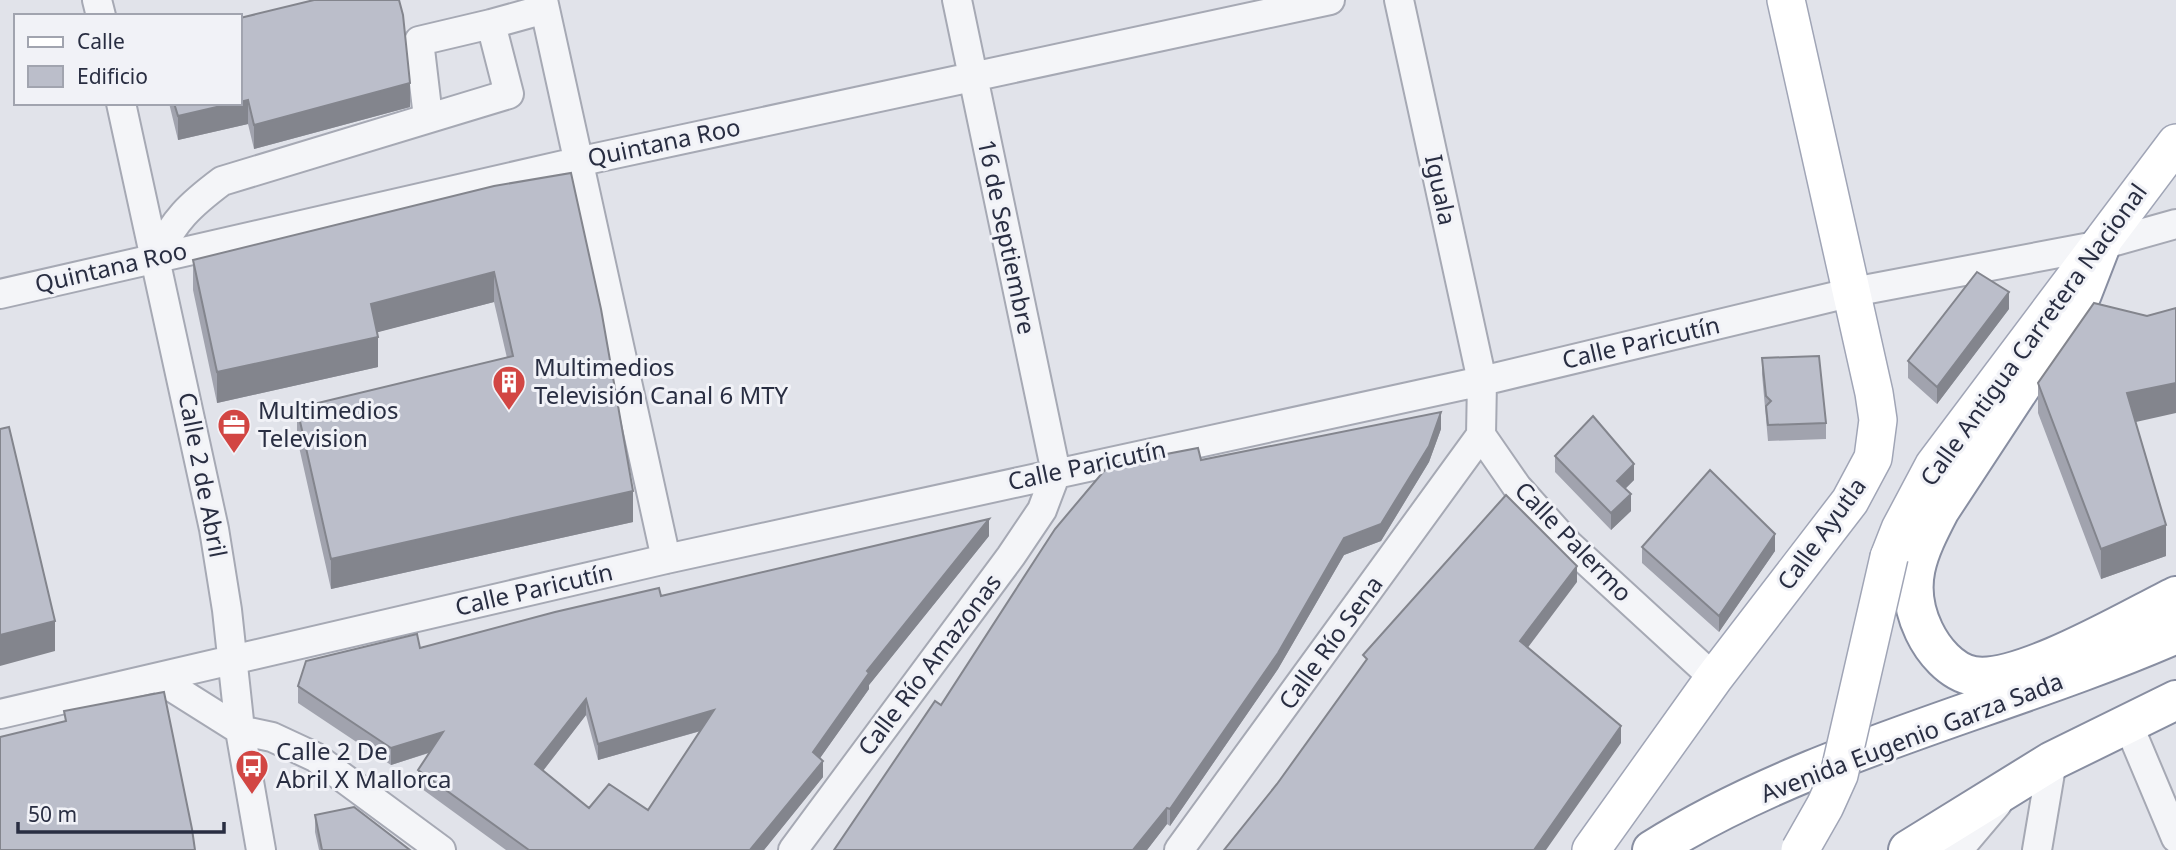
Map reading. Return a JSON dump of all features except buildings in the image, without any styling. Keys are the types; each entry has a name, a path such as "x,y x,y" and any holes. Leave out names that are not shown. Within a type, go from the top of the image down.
{"highway":[{"path":"2101,245 2082,294 1940,510 1924,541 1914,571 1912,598 1927,638 1939,655 1955,668 1972,676 2007,674 2176,596"},
{"name":"Avenida Eugenio Garza Sada","path":"1652,850 1718,814 1791,780 1895,739 2040,689 2176,634"},
{"path":"2078,643 2134,653"},
{"path":"1908,850 2018,780 2176,700"}],"main road":[{"name":"Calle Ayutla","path":"1591,850 1714,678 1850,501 1873,458 1878,420 1853,292 1786,0"},
{"name":"Calle Antigua Carretera Nacional","path":"1800,850 1839,775 1889,556 1905,517 1934,465 2176,143"}],"street":[{"name":"16 de Septiembre","path":"957,0 1056,473"},
{"name":"Quintana Roo","path":"0,294 577,162 1330,0"},
{"name":"Iguala","path":"1399,0 1482,381"},
{"path":"428,117 419,41 491,23 544,4 666,559"},
{"path":"156,257 170,229 187,207 222,181 509,94 491,23"},
{"name":"Calle 2 de Abril","path":"121,105 214,529 234,662 240,730 261,850"},
{"name":"Calle Paricutín","path":"0,715 159,680 666,559 1482,381 1853,292 2101,245 2176,224"},
{"path":"1481,435 1482,381"},
{"name":"Calle Palermo","path":"1481,435 1517,487 1568,544 1714,678"},
{"name":"Calle Río Sena","path":"1179,850 1481,435"},
{"name":"Calle Río Amazonas","path":"793,850 1011,556 1042,510 1056,473"},
{"path":"159,680 240,730 272,737 316,757 441,850"},
{"path":"2128,724 2176,838"},
{"path":"2037,850 2052,761"},
{"path":"1958,850 2018,780"}],"place":[{"name":"Multimedios Televisión Canal 6 MTY","path":"509,412"},
{"name":"Multimedios Television","path":"234,455"},
{"name":"Calle 2 De Abril X Mallorca","path":"252,796"}]}
